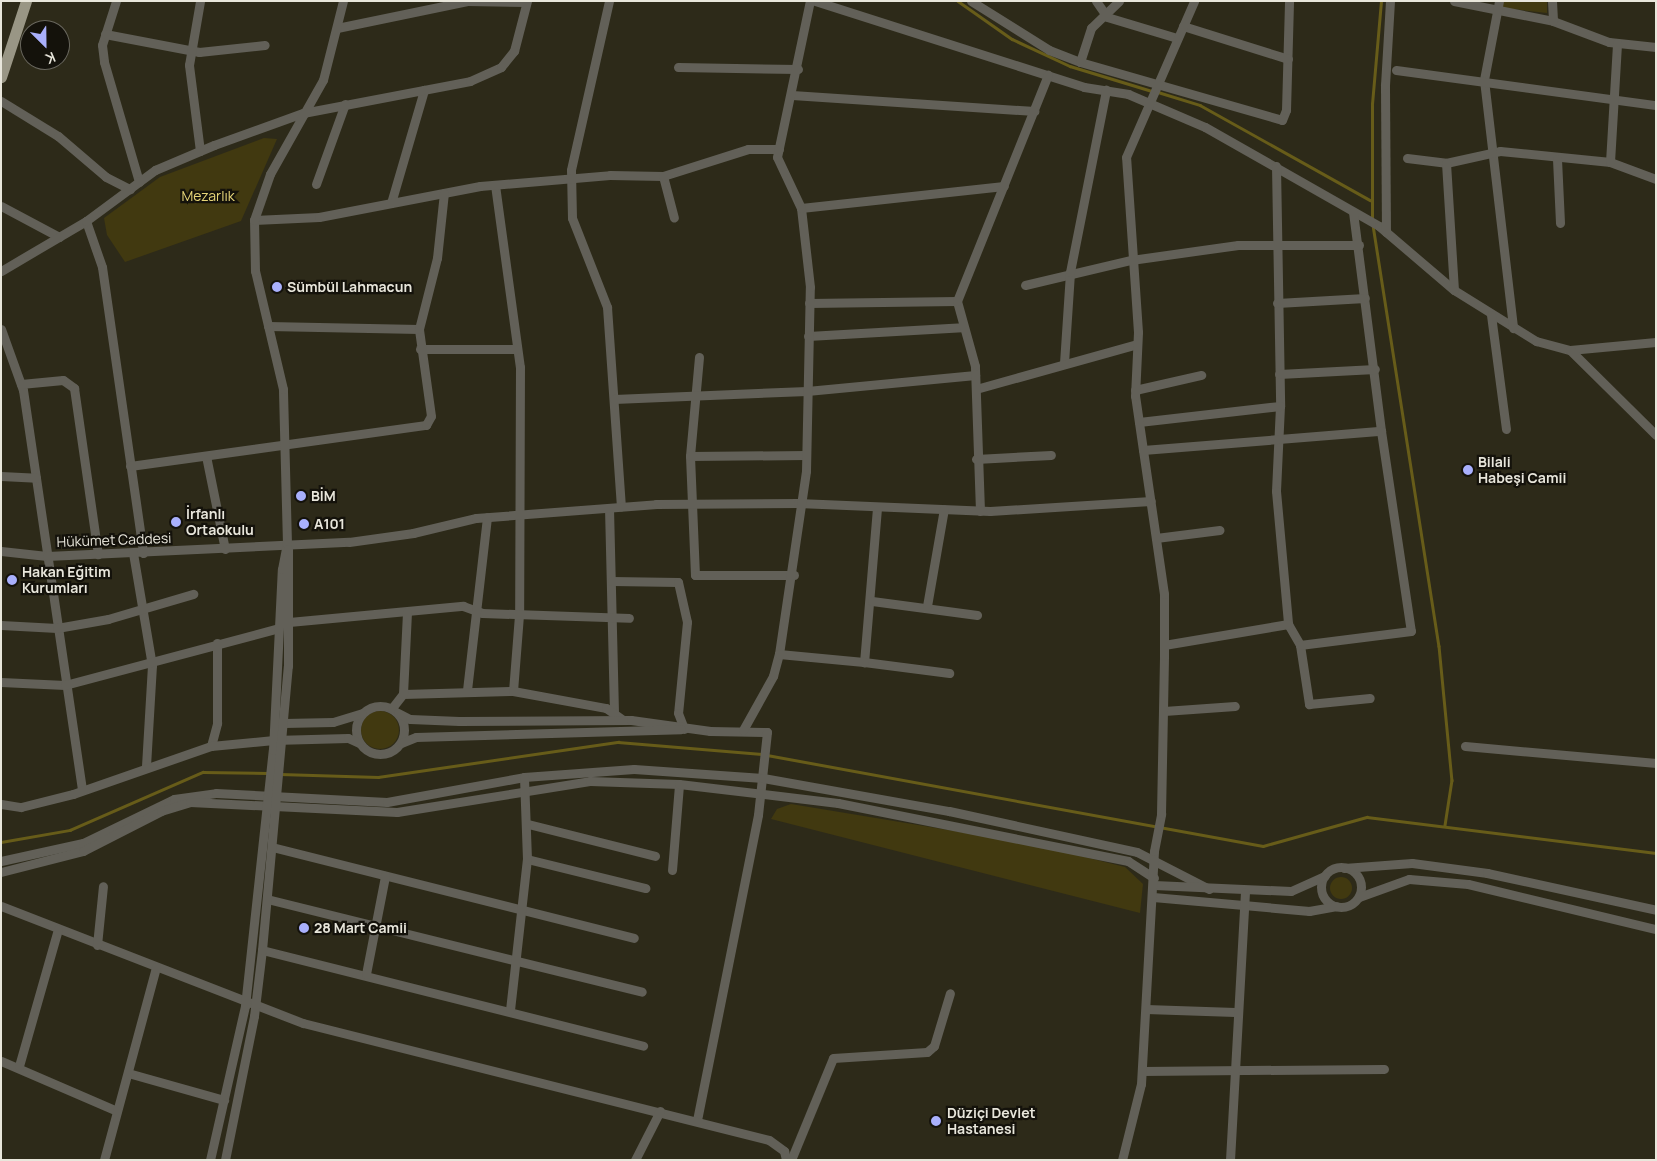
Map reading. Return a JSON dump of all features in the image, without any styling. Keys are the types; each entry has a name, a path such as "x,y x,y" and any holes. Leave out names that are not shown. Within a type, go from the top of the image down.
{"main road":[{"path":"1,77 26,1"}],"street":[{"path":"116,1 106,34 104,62 139,182"},
{"path":"200,1 190,50 200,151"},
{"path":"210,1160 246,997 274,781 273,750 284,723 289,622 287,442 283,389 255,271 254,220 270,174 323,80 342,1"},
{"path":"1,271 86,221 139,182 200,151 303,113 470,81 501,67 514,51 527,2 467,1 337,28"},
{"path":"609,1 572,178 572,218 607,306 621,507"},
{"path":"743,730 773,676 779,654 806,455 809,303 801,208 782,175 778,149 798,69 810,1"},
{"path":"815,1 1048,75 1106,90 1152,90 1353,212 1363,221 1382,229 1454,290 1512,328 1536,341 1570,350 1656,342"},
{"path":"971,1 1049,50 1152,90 1282,120 1288,58 1289,1"},
{"path":"1096,1 1104,14 1177,38"},
{"path":"1080,62 1091,28 1119,1"},
{"path":"1122,1160 1142,1071 1155,838 1160,814 1164,712 1164,645 1156,538 1136,390 1137,344 1126,157 1152,90 1194,1"},
{"path":"1382,229 1385,85 1390,1"},
{"path":"1454,1 1498,6 1553,21 1574,32 1617,43 1656,47"},
{"path":"1552,1 1553,21"},
{"path":"1498,6 1484,80 1494,151 1512,328"},
{"path":"1183,26 1288,58"},
{"path":"106,34 190,50 227,51 265,45"},
{"path":"1610,162 1617,99 1617,43"},
{"path":"678,66 798,69"},
{"path":"1396,70 1484,80 1656,105"},
{"path":"980,511 976,459 976,375 962,327 958,301 1048,75"},
{"path":"391,204 424,90"},
{"path":"1064,363 1070,272 1106,90"},
{"path":"792,95 1034,111"},
{"path":"1,101 58,136 106,177 130,189"},
{"path":"316,184 345,104"},
{"path":"254,220 319,217 495,185 572,178 663,176 748,149 778,149"},
{"path":"1407,158 1446,163 1494,151 1557,159 1610,162 1656,179"},
{"path":"1557,159 1560,223"},
{"path":"1446,163 1454,290"},
{"path":"1276,166 1274,243 1280,406 1280,439 1276,491 1288,624 1300,644 1309,704 1370,698"},
{"path":"663,176 674,218"},
{"path":"495,185 517,349 516,515 519,615 513,691"},
{"path":"801,208 1004,186"},
{"path":"130,466 206,456 287,442 426,425 431,416 420,349 419,328 437,258 444,193"},
{"path":"1,206 59,237"},
{"path":"1300,644 1411,631 1381,431 1375,369 1353,212"},
{"path":"86,221 102,267 143,553"},
{"path":"1025,285 1070,272 1131,260 1274,243 1359,245"},
{"path":"1277,303 1365,298"},
{"path":"809,303 958,301"},
{"path":"1492,315 1506,429"},
{"path":"268,326 419,328"},
{"path":"808,336 962,327"},
{"path":"1,329 21,384 82,790"},
{"path":"976,389 1137,344"},
{"path":"420,349 517,349"},
{"path":"1570,350 1656,435"},
{"path":"699,357 690,456 694,575 791,575"},
{"path":"1279,374 1375,369"},
{"path":"614,400 807,391 976,375"},
{"path":"1136,390 1202,375"},
{"path":"21,384 63,380 74,388 98,554"},
{"path":"1139,422 1280,406"},
{"path":"1143,450 1381,431"},
{"path":"690,456 806,455"},
{"path":"976,459 1051,455"},
{"path":"206,456 225,549"},
{"path":"1,476 36,478"},
{"name":"Hükümet Caddesi","path":"1,551 47,556 225,549 413,533 486,517 693,503 798,503 877,508 980,511 1152,500"},
{"path":"609,508 614,712"},
{"path":"864,662 872,601 877,508"},
{"path":"927,606 944,509"},
{"path":"466,690 472,610 486,517"},
{"path":"1156,538 1220,530"},
{"path":"274,781 282,754 278,740 279,628 287,544"},
{"path":"133,553 141,611 152,665 146,766"},
{"path":"612,581 678,582 687,622 678,713 684,729"},
{"path":"1,625 57,628 141,611 193,594"},
{"path":"872,601 927,606 977,614"},
{"path":"289,622 463,606 472,610 519,615 629,618"},
{"path":"395,710 404,694 407,612"},
{"path":"1164,645 1288,624"},
{"path":"1,682 65,685 152,665 216,643 279,628"},
{"path":"211,746 217,723 216,643"},
{"path":"779,654 949,673"},
{"path":"404,694 466,690 513,691 552,696 614,712 622,719"},
{"path":"284,723 333,722 362,713 376,705 395,710 410,718 459,721 622,719 684,729"},
{"path":"1164,712 1235,706"},
{"path":"395,710 404,728 400,743"},
{"path":"359,743 356,727 362,713"},
{"path":"1,804 21,807 82,790 146,766 211,746 278,740 348,738 380,754 416,737 684,729 767,732 768,742 761,792 697,1121"},
{"path":"1465,746 1656,764"},
{"path":"1,872 83,850 174,806 216,801 272,799 387,802 524,777 634,769 763,778 949,811 1137,852 1209,889"},
{"path":"510,1010 523,910 528,824 524,777"},
{"path":"1,860 83,843 174,799 216,793 397,812 590,781 679,784 761,792 1128,861 1154,881 1209,889 1244,892 1291,891 1344,868 1412,863 1488,873 1656,910"},
{"path":"672,870 679,784"},
{"path":"225,1160 256,1002 272,847 272,799"},
{"path":"528,824 655,856"},
{"path":"272,847 634,938"},
{"path":"526,859 645,888"},
{"path":"1344,868 1358,877 1359,897"},
{"path":"366,974 373,924 384,876"},
{"path":"1325,876 1322,892 1337,906"},
{"path":"1153,897 1243,907 1309,911 1347,906 1359,897 1409,880 1468,884 1656,929"},
{"path":"97,944 103,886"},
{"path":"1230,1160 1235,1012 1244,892"},
{"path":"267,899 642,992"},
{"path":"1,906 156,968 246,997 303,1023 660,1111 769,1140 784,1152 786,1160"},
{"path":"19,1066 58,929"},
{"path":"262,950 510,1010 643,1046"},
{"path":"104,1160 156,968"},
{"path":"791,1160 833,1058 927,1052 934,1046 950,993"},
{"path":"1146,1009 1235,1012"},
{"path":"1,1061 19,1066 63,1091 117,1111"},
{"path":"1142,1071 1384,1069"},
{"path":"128,1073 224,1100"},
{"path":"635,1160 660,1111"}],"green space":[{"path":"1503,1 1547,1 1547,13 1503,8"},
{"name":"Mezarlık","path":"264,138 277,139 241,221 125,262 107,235 104,218 160,177"},
{"path":"380,711 394,716 399,730 394,744 380,749 366,744 361,730 366,716"},
{"path":"791,804 1033,844 1125,867 1143,884 1140,913 771,819 777,809"},
{"path":"1337,877 1345,877 1352,884 1352,892 1345,899 1337,899 1330,892 1330,884"}],"waterway":[{"path":"958,1 1012,39 1070,66 1152,91"},
{"path":"1372,220 1372,104 1381,1"},
{"path":"1158,92 1200,105 1370,200"},
{"path":"1373,225 1439,646 1452,780 1445,825"},
{"path":"280,774 378,777 618,742 762,754"},
{"path":"767,755 1263,846 1367,817 1656,853"},
{"path":"1,842 70,830 203,772 267,773"}],"place":[{"name":"Sümbül Lahmacun","path":"277,287"},
{"name":"Bilali Habeşi Camii","path":"1468,470"},
{"name":"BİM","path":"301,496"},
{"name":"İrfanlı Ortaokulu","path":"176,522"},
{"name":"A101","path":"304,524"},
{"name":"Hakan Eğitim Kurumları","path":"12,580"},
{"name":"28 Mart Camii","path":"304,928"},
{"name":"Düziçi Devlet Hastanesi","path":"936,1121"}]}
